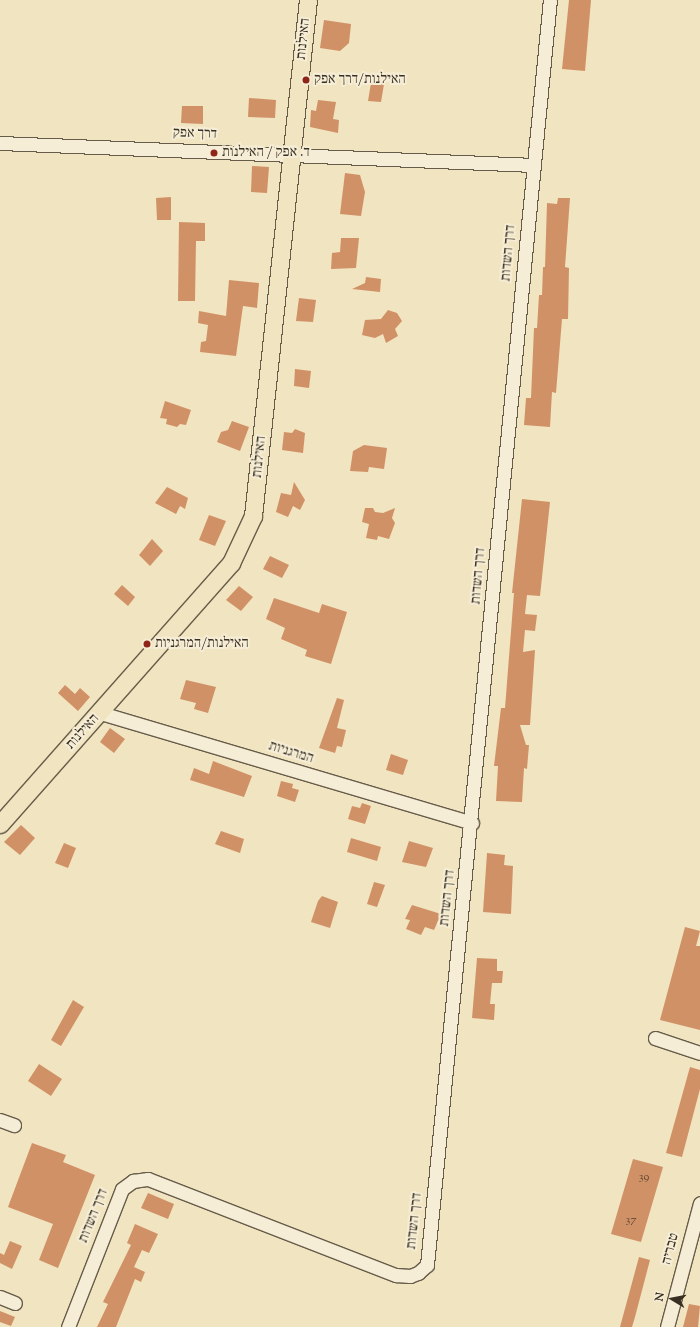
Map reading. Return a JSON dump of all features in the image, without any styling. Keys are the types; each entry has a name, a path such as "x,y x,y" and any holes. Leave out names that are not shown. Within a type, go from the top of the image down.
{"main road":[{"name":"האילנות","path":"0,824 101,713 231,563 253,516 293,154 308,0"}],"street":[{"name":"דרך השדות","path":"68,1327 122,1189 133,1181 148,1179 396,1275 410,1276 418,1273 427,1264 472,823 533,165 550,0"},
{"name":"דרך אפק","path":"0,143 533,165"},
{"name":"המרגניות","path":"101,713 472,823"},
{"path":"655,1038 700,1053"},
{"path":"0,1120 14,1125"},
{"name":"טבריה","path":"667,1327 700,1203"},
{"path":"0,1297 15,1303"}],"building":[{"path":"569,0 591,0 585,71 562,69"},
{"path":"324,20 351,24 349,43 340,51 320,48"},
{"path":"371,83 384,84 381,102 368,101"},
{"path":"249,98 276,100 275,118 248,117"},
{"path":"318,100 336,102 333,119 339,120 338,133 310,127 311,110 316,111"},
{"path":"182,106 203,106 203,124 181,123"},
{"path":"252,166 269,167 267,193 251,192"},
{"path":"345,173 360,175 365,192 361,216 340,214"},
{"path":"171,197 171,220 157,220 156,198"},
{"path":"558,198 570,198 565,267 569,268 568,319 562,319 556,393 552,392 550,427 524,425 526,398 531,398 534,328 537,328 539,295 542,295 543,267 545,267 547,203 557,204"},
{"path":"179,222 205,223 205,241 196,241 195,301 178,301"},
{"path":"341,238 359,238 356,268 331,269 332,253 340,252"},
{"path":"366,277 381,279 380,292 352,289 365,283"},
{"path":"229,280 259,283 257,308 243,306 236,356 200,352 201,342 206,341 208,325 198,323 199,311 226,316"},
{"path":"299,298 316,300 313,322 296,321"},
{"path":"388,310 397,313 402,321 395,329 398,336 386,343 383,334 375,338 362,335 365,320 381,319"},
{"path":"295,369 311,371 309,388 294,386"},
{"path":"165,401 191,410 186,425 180,424 177,427 166,424 167,419 160,418"},
{"path":"232,421 249,427 240,451 217,442 221,432 228,430"},
{"path":"295,429 305,433 303,453 282,450 284,432 292,433"},
{"path":"364,445 387,448 384,469 369,467 368,472 350,471 353,451"},
{"path":"294,482 305,500 300,510 293,506 288,517 276,512 281,493 291,495"},
{"path":"167,487 188,498 185,509 180,506 176,514 155,503"},
{"path":"522,499 550,502 540,596 527,595 525,614 537,615 535,631 525,630 523,652 535,650 530,725 520,725 526,745 529,745 527,769 524,768 522,802 496,801 498,766 494,766 501,708 505,708 514,593 512,593"},
{"path":"365,508 373,508 375,512 383,513 395,508 392,518 395,523 389,539 378,536 377,540 366,538 369,524 362,522"},
{"path":"209,515 226,521 215,546 199,540"},
{"path":"152,539 163,551 150,566 139,555"},
{"path":"270,556 289,565 282,578 263,569"},
{"path":"122,585 135,597 128,606 114,594"},
{"path":"239,586 253,597 241,611 226,600"},
{"path":"274,598 319,613 322,604 347,612 331,664 305,656 307,650 281,639 285,628 266,619"},
{"path":"186,680 216,687 208,713 194,709 196,703 180,699"},
{"path":"65,685 75,694 80,688 90,697 78,711 58,693"},
{"path":"337,698 344,700 337,728 346,730 342,747 337,746 335,753 319,748"},
{"path":"110,728 125,739 114,753 100,742"},
{"path":"391,754 408,760 403,775 386,770"},
{"path":"213,761 252,776 244,797 190,780 194,768 209,774"},
{"path":"281,781 293,784 292,788 299,790 295,802 277,796"},
{"path":"362,803 371,806 365,824 348,819 352,806 360,808"},
{"path":"21,825 35,838 20,855 4,842"},
{"path":"221,831 244,839 240,853 215,844"},
{"path":"351,838 381,847 377,861 347,852"},
{"path":"409,841 433,848 426,867 402,862"},
{"path":"64,843 76,848 68,868 55,863"},
{"path":"487,853 505,855 504,865 513,866 511,914 483,912"},
{"path":"374,882 385,885 377,907 367,904"},
{"path":"322,896 338,902 330,928 311,922 318,901"},
{"path":"412,905 441,914 434,930 425,927 421,935 406,929 410,920 405,919"},
{"path":"685,927 700,931 696,946 700,946 700,1030 660,1020"},
{"path":"477,958 497,959 497,971 503,971 502,983 492,983 490,1004 495,1004 494,1020 472,1018"},
{"path":"73,1000 84,1007 61,1046 51,1040"},
{"path":"39,1064 62,1079 51,1096 28,1081"},
{"path":"690,1067 700,1070 700,1089 682,1157 666,1153"},
{"path":"32,1143 66,1155 63,1162 95,1175 58,1268 39,1260 53,1224 8,1207"},
{"path":"633,1159 663,1167 641,1242 611,1234"},
{"path":"148,1193 174,1204 168,1219 141,1208"},
{"path":"135,1224 158,1234 149,1253 142,1250 134,1267 145,1272 141,1282 135,1279 116,1327 97,1327 108,1304 103,1302 131,1245 127,1243"},
{"path":"10,1241 22,1246 12,1269 0,1263 0,1253 4,1255"},
{"path":"639,1257 650,1260 635,1317 632,1327 620,1327"},
{"path":"689,1304 700,1306 698,1327 683,1327"},
{"path":"0,1311 15,1317 11,1326 0,1322"}],"place":[{"name":"האילנות/דרך אפק","path":"306,80"},
{"name":"ד. אפק / האילנות","path":"214,153"},
{"name":"האילנות/המרגניות","path":"147,644"}]}
